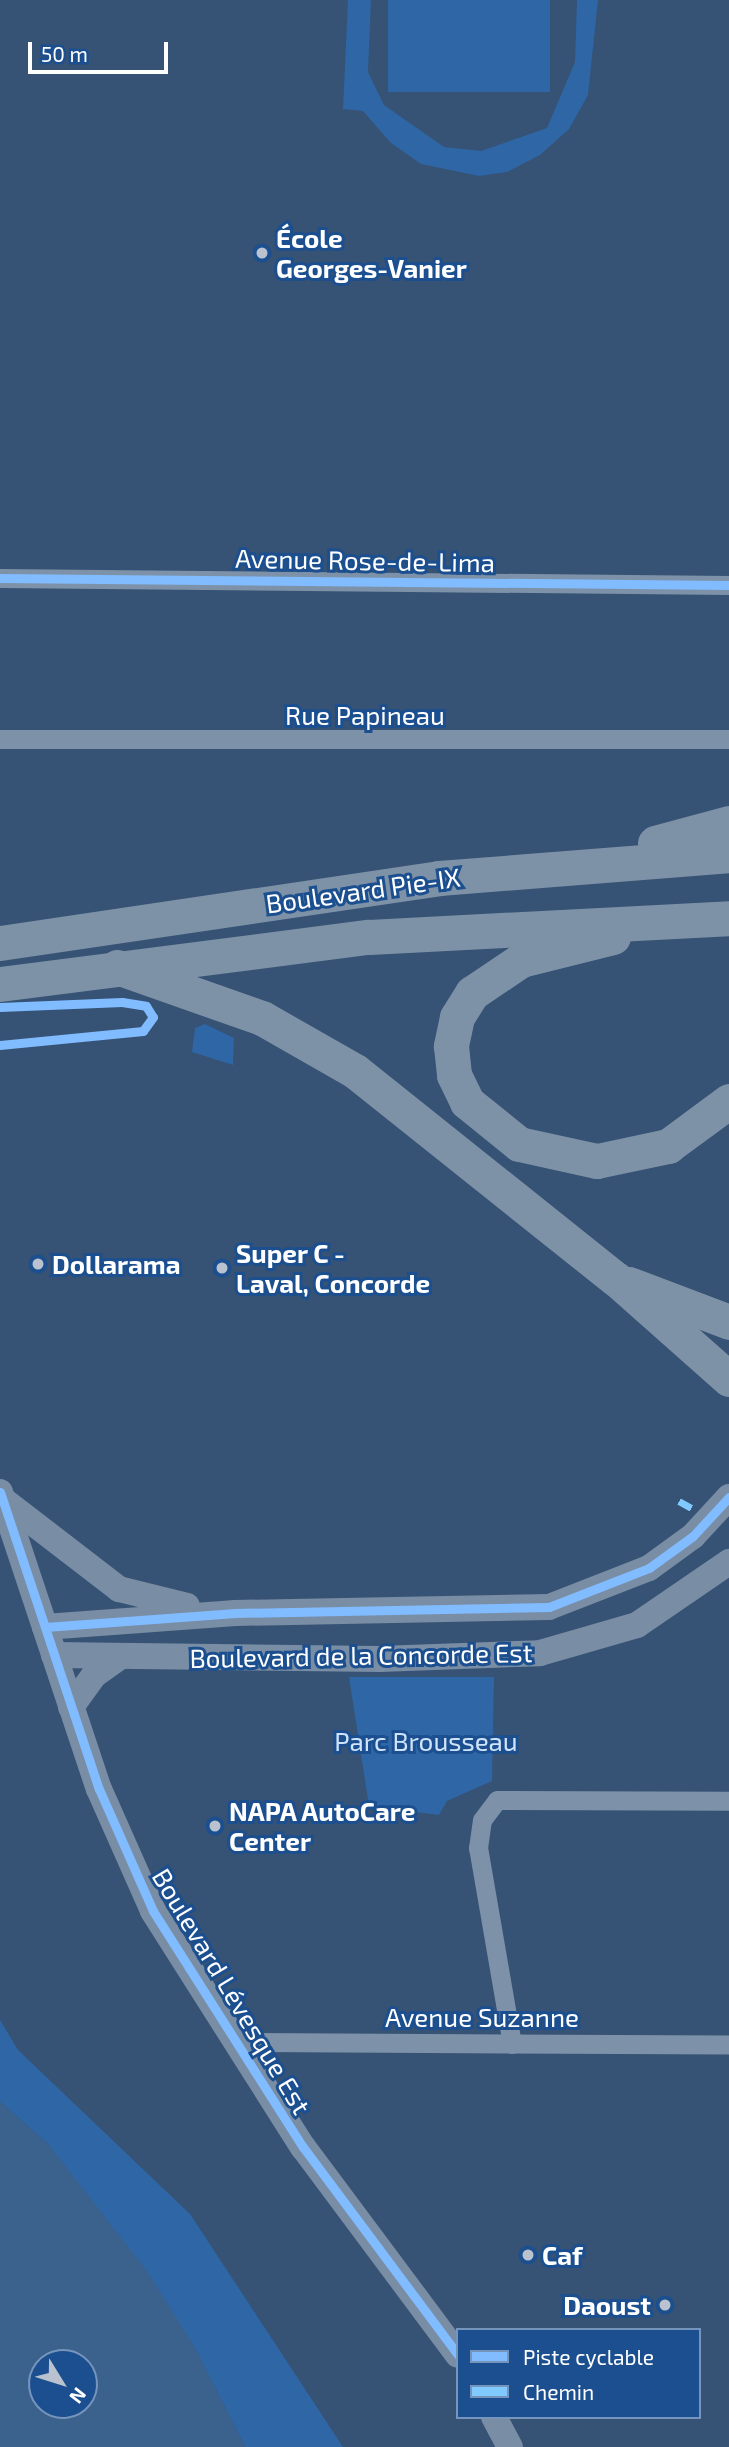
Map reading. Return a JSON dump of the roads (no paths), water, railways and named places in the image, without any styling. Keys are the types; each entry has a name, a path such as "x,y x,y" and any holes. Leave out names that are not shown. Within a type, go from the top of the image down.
{"highway":[{"path":"560,865 729,823"},
{"name":"Boulevard Pie-IX","path":"0,943 560,865 729,855"},
{"name":"Boulevard Pie-IX","path":"0,984 369,937 729,918"},
{"path":"688,919 536,956 495,973 457,1017 450,1046 454,1075 467,1102 498,1132 545,1153 584,1160 622,1159 668,1146 729,1101"},
{"path":"117,967 251,1013 337,1059 616,1279 729,1379"},
{"path":"616,1279 729,1322"}],"street":[{"name":"Avenue Rose-de-Lima","path":"0,578 729,585"},
{"name":"Rue Papineau","path":"0,739 729,739"},
{"path":"1,1496 127,1594 235,1613"},
{"name":"Boulevard Lévesque Est","path":"1,1496 71,1707 153,1911 303,2147 456,2352"},
{"name":"Boulevard de la Concorde Est","path":"45,1627 235,1613 513,1611 567,1603 664,1558 729,1497"},
{"name":"Boulevard de la Concorde Est","path":"54,1655 398,1659 540,1653 637,1625 729,1562"},
{"path":"71,1707 94,1675 120,1657"},
{"path":"512,2044 478,1848 482,1820 497,1800 729,1801"},
{"name":"Avenue Suzanne","path":"234,2042 729,2045"},
{"path":"495,2419 510,2447"}],"place":[{"name":"École Georges-Vanier","path":"262,253"},
{"name":"Dollarama","path":"38,1264"},
{"name":"Super C - Laval, Concorde","path":"222,1268"},
{"name":"NAPA AutoCare Center","path":"215,1826"},
{"name":"Caf","path":"528,2255"},
{"name":"Daoust","path":"665,2305"}],"park label":[{"name":"Parc Brousseau","path":"426,1741"}]}
